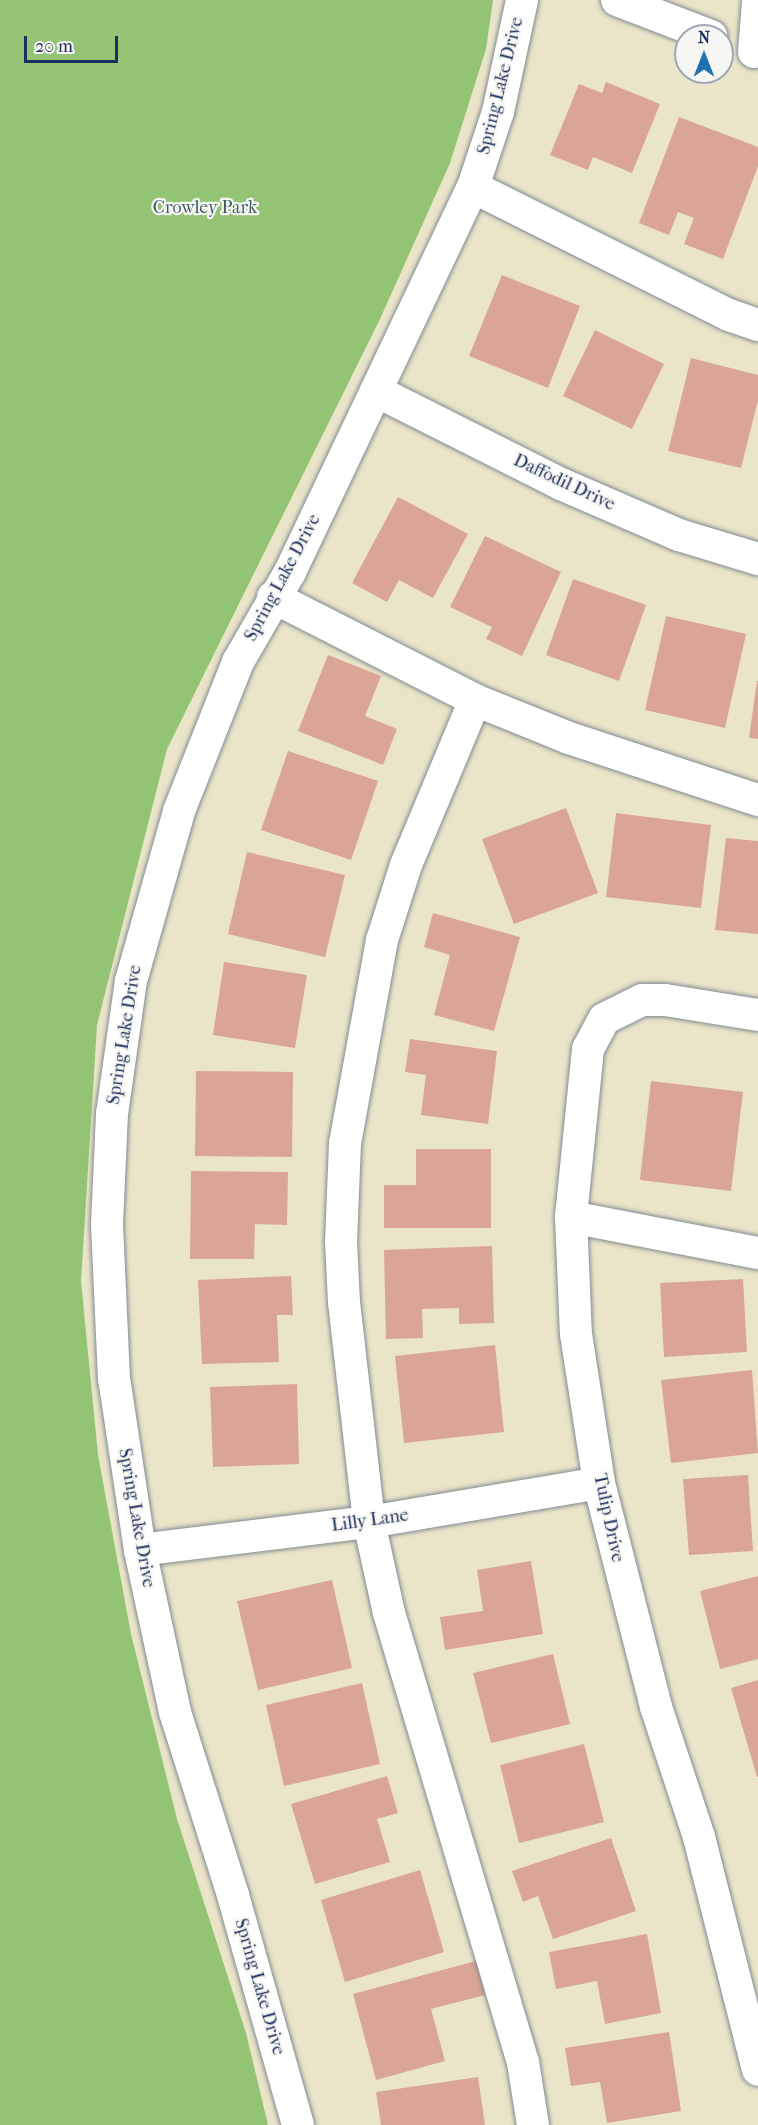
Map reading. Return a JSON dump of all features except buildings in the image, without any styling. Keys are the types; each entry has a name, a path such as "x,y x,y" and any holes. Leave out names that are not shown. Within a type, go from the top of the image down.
{"street":[{"name":"Spring Lake Drive","path":"298,2125 233,1895 175,1712 140,1550 114,1379 106,1224 112,1114 131,981 179,811 238,662 273,597 290,572 378,392 473,187 498,112 522,0"},
{"path":"617,0 680,24"},
{"path":"734,45 756,53 758,2"},
{"path":"473,187 729,315 758,325"},
{"name":"Daffodil Drive","path":"378,392 561,484 679,535 758,558"},
{"path":"273,597 475,700 568,738 758,800"},
{"path":"475,700 406,865 382,940 345,1143 341,1241 344,1302 369,1522 389,1613 524,2062 533,2125"},
{"name":"Tulip Drive","path":"757,2057 699,1837 656,1707 599,1483 576,1334 571,1216 588,1049 604,1019 642,1000 665,1000 758,1015"},
{"path":"571,1216 758,1253"},
{"name":"Lilly Lane","path":"140,1550 369,1522 599,1483"}],"green space":[{"name":"Crowley Park","path":"0,0 493,0 486,49 450,163 380,319 167,749 97,1025 81,1281 98,1455 131,1634 177,1819 246,2033 268,2125 0,2125"}]}
